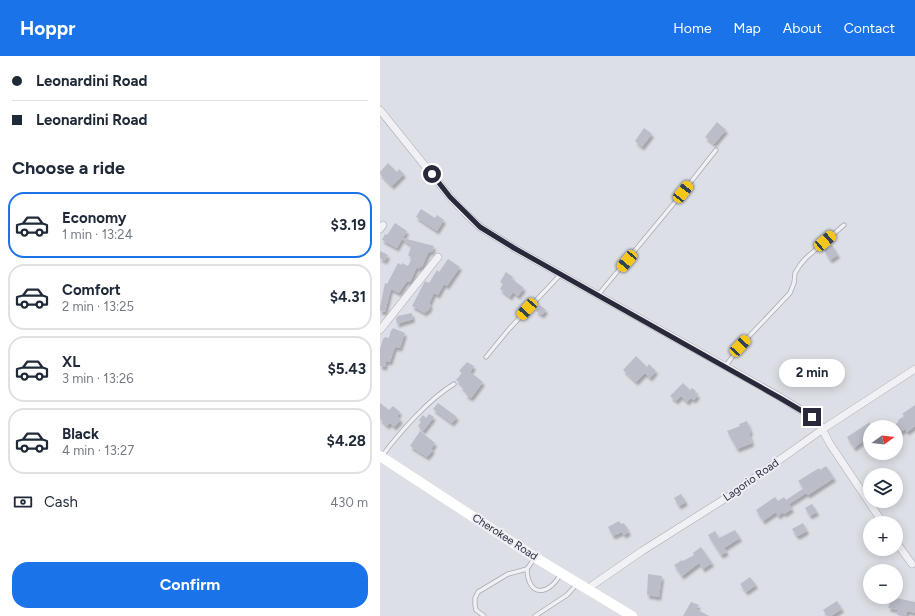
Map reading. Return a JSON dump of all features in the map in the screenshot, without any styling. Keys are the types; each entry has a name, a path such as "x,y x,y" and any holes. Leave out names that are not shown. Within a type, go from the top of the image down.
{"street":[{"path":"380,110 450,197 480,227 514,248 812,417 823,429 830,444 878,516"},
{"path":"381,326 438,257"},
{"name":"Lagorio Road","path":"587,589 642,551 726,498 823,429 915,370"},
{"name":"Cherokee Road","path":"381,456 536,558 632,616"},
{"path":"903,550 914,563"}],"lane":[{"path":"598,295 716,150"},
{"path":"725,367 740,346 790,293 794,284 795,273 806,258 844,225"},
{"path":"486,357 509,329 561,274"},
{"path":"381,456 413,420 446,389 454,384"},
{"path":"484,616 476,610 475,598 478,592 508,574 527,569 536,558"},
{"path":"527,569 527,578 530,584 534,589 542,590 549,588 561,573"},
{"path":"534,616 567,595 578,584"}],"building":[{"path":"717,122 726,130 714,144 705,137"},
{"path":"644,128 652,134 642,147 635,141"},
{"path":"388,163 397,172 399,169 404,174 392,186 380,174"},
{"path":"421,209 435,218 437,215 444,220 437,231 416,217"},
{"path":"395,223 407,231 403,238 434,246 432,252 430,251 428,253 422,267 420,266 419,269 417,267 410,282 407,281 399,293 391,289 385,312 380,311 380,307 385,283 387,284 398,263 408,266 412,258 408,255 411,245 402,239 397,248 382,240 385,234 387,235"},
{"path":"832,245 838,255 830,260 824,250"},
{"path":"380,251 388,255 385,261 380,258"},
{"path":"448,259 460,267 447,286 444,284 438,295 434,293 429,304 431,305 428,311 427,310 425,313 412,306 425,281 429,283 437,270 439,272"},
{"path":"506,272 513,277 512,279 524,288 518,296 513,292 510,297 500,289 503,284 500,282"},
{"path":"540,305 546,310 542,315 536,311"},
{"path":"412,313 413,319 397,324 396,318 398,316"},
{"path":"393,328 405,333 400,348 395,347 390,362 386,361 385,367 380,366 380,349 383,339 385,337 389,338"},
{"path":"636,356 647,367 649,364 656,371 650,378 645,373 636,382 623,370"},
{"path":"467,362 474,366 470,372 483,382 471,398 465,394 467,392 460,386 462,384 456,380 462,373 459,371"},
{"path":"683,383 690,390 692,388 696,391 695,392 698,395 694,400 691,398 687,402 681,396 676,401 670,396"},
{"path":"380,403 389,410 393,406 400,412 397,416 401,420 394,427 390,423 387,426 380,419"},
{"path":"438,403 457,417 452,423 433,409"},
{"path":"915,405 915,426 907,432 905,429 903,430 903,420 898,420 904,416 902,414"},
{"path":"429,414 434,417 423,431 418,426 421,422 419,420 423,415 426,418"},
{"path":"747,421 751,432 749,433 752,443 737,449 727,431 740,426 739,424"},
{"path":"863,427 863,441 854,448 847,437"},
{"path":"420,431 435,443 431,449 433,450 427,457 410,446"},
{"path":"826,466 834,478 808,495 806,493 789,504 792,509 784,514 783,512 778,516 776,512 763,521 756,510 775,497 778,501 784,497 786,500 804,488 798,481 819,468 820,470"},
{"path":"681,494 686,502 679,506 674,498"},
{"path":"812,504 817,512 810,516 805,508"},
{"path":"619,521 621,524 624,523 629,532 624,535 622,532 613,536 608,527"},
{"path":"803,523 807,531 798,536 792,529"},
{"path":"735,530 740,538 724,548 727,552 721,555 708,535 715,531 719,538"},
{"path":"701,547 712,563 703,569 699,563 682,576 674,565 694,555 693,553"},
{"path":"648,574 662,576 659,597 647,595"},
{"path":"750,577 756,585 746,592 740,584"},
{"path":"903,599 915,602 915,613 907,611 906,616 897,615 898,610 888,608 889,604 903,604"},
{"path":"837,601 842,609 831,616 827,616 823,610"},
{"path":"691,602 699,605 696,609 709,616 683,616"}],"route":[{"path":"432,174 450,197 480,227 514,248 812,417"}]}
